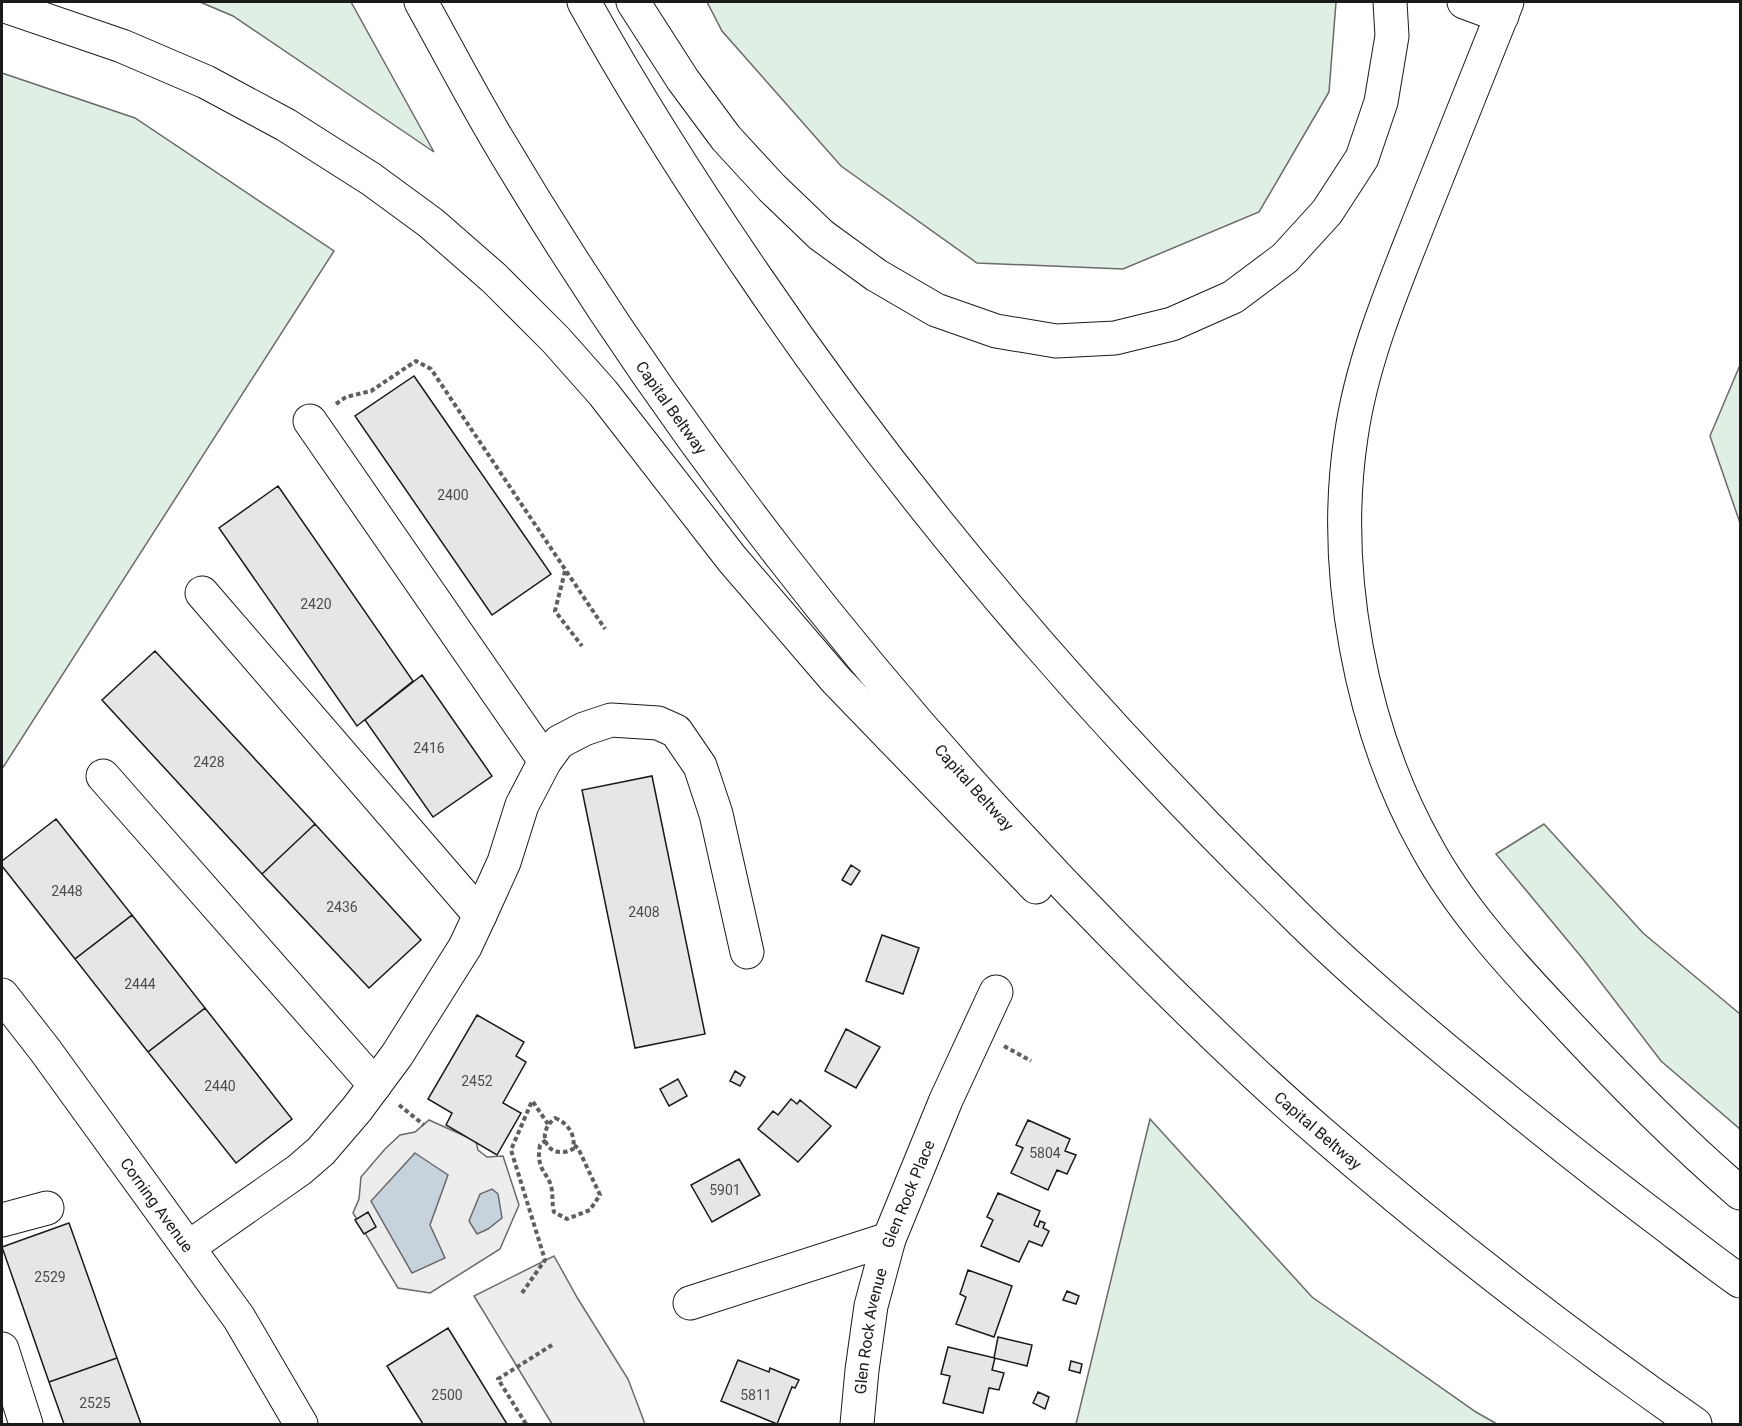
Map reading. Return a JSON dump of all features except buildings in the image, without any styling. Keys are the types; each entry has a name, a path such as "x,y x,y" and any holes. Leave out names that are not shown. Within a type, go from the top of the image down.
{"main road":[{"name":"Capital Beltway","path":"421,2 496,137 589,284 676,413 765,536 958,771 1057,879 1185,1007 1317,1130 1471,1259 1695,1425"},
{"path":"584,2 616,59 714,215 797,338 884,455 980,576 1072,682 1164,782 1291,912 1421,1029 1573,1155 1740,1281"},
{"path":"633,2 683,80 726,138 821,236 876,275 936,310 996,331 1056,340 1116,338 1172,324 1233,297 1285,258 1327,212 1362,158 1382,102 1392,36 1390,2"},
{"path":"1464,2 1506,6 1383,314 1362,381 1351,436 1344,505 1347,575 1356,653 1399,793 1426,847 1459,899 1519,972 1609,1069 1688,1148 1740,1193"},
{"path":"2,5 122,46 206,82 286,125 371,179 431,223 494,278 556,340 617,410 732,559 836,680 937,787 1041,893 1173,1017 1317,1130"},
{"path":"310,421 545,760"},
{"path":"202,593 480,915"},
{"path":"189,1247 298,1170 321,1150 398,1055 465,947 504,862 522,805 545,760 559,742 584,729 611,720 658,723 676,731 700,766 716,814 747,952"},
{"path":"103,776 375,1085"},
{"name":"Glen Rock Place","path":"690,1304 889,1239 946,1100 996,992"},
{"name":"Corning Avenue","path":"2,995 45,1050 239,1318 301,1425"},
{"path":"2,1220 47,1208"},
{"name":"Glen Rock Avenue","path":"858,1425 862,1370 871,1306 889,1239"},
{"path":"2,1349 26,1425"}],"path":[{"path":"310,421 346,397 371,390 416,361 431,369 605,629"},
{"path":"565,571 555,611 582,646"},
{"path":"522,1293 545,1260 511,1150 532,1101 548,1124"},
{"path":"555,1118 563,1121 573,1137 573,1149 556,1152 547,1144 544,1134 548,1124 555,1118"},
{"path":"546,1140 540,1145 539,1167 552,1192 554,1212 567,1219 590,1209 600,1195 578,1148 574,1145"},
{"path":"526,1425 498,1379 552,1345"}],"green space":[{"path":"200,2 351,2 434,152 233,16"},
{"path":"707,2 1336,2 1329,92 1259,212 1123,269 977,263 841,166 722,31"},
{"path":"2,73 135,118 334,251 2,769"},
{"path":"1740,365 1740,523 1710,436"},
{"path":"1544,824 1643,933 1740,1014 1740,1129 1661,1061 1583,959 1496,854"},
{"path":"1150,1119 1312,1297 1476,1412 1497,1424 1076,1424"}],"shaded area":[{"path":"429,1120 476,1141 478,1150 487,1157 503,1156 519,1205 500,1249 430,1293 398,1288 353,1213 359,1199 361,1177 400,1135 415,1132"},
{"path":"415,1153 448,1175 430,1225 445,1258 412,1273 371,1201"},
{"path":"492,1189 498,1194 502,1218 477,1234 469,1221 480,1194"},
{"path":"554,1256 628,1379 645,1424 552,1424 474,1296"}]}
